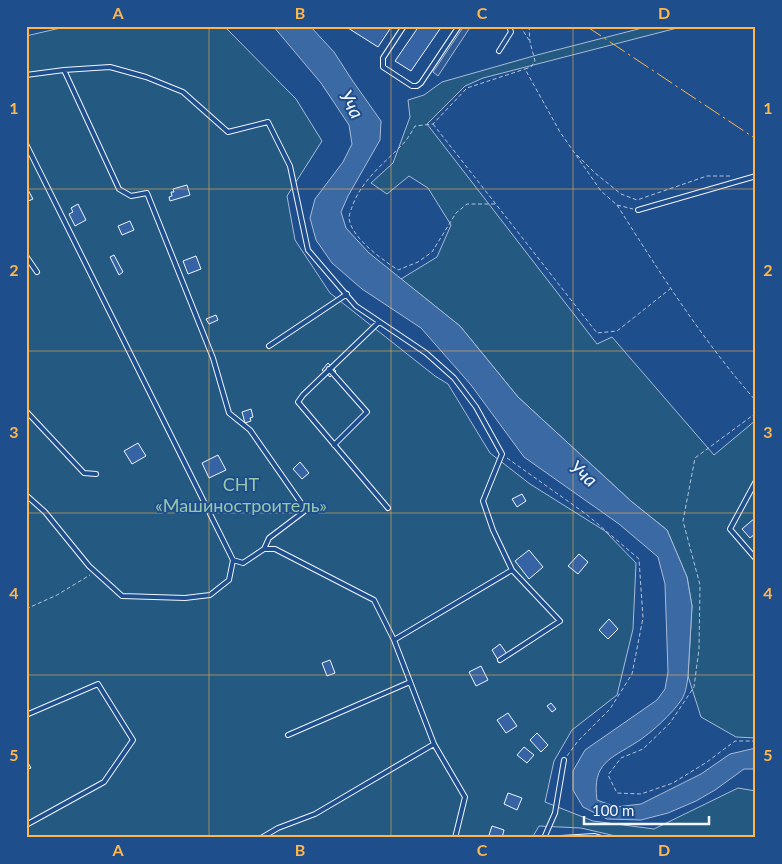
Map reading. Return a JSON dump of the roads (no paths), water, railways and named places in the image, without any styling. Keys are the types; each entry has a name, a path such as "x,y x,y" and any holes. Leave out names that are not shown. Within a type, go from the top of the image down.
{"lane":[{"path":"404,26 383,58 383,68 412,86 417,86 421,83 460,26"},
{"path":"499,51 511,32 509,26"},
{"path":"26,75 110,67 146,77 183,92 228,132 268,122 290,166 308,250 356,306 426,353 454,378 476,407 502,454 483,501 493,530 512,570 560,621 500,660"},
{"path":"64,70 118,189 131,196 147,193 214,358 229,413 250,430 306,510 269,538 264,549 243,563 233,560"},
{"path":"26,144 233,560 229,580 210,595 185,598 122,596 89,566 45,512 26,495"},
{"path":"638,210 756,176"},
{"path":"26,256 37,272"},
{"path":"269,346 346,294"},
{"path":"379,322 329,369 298,402 388,508"},
{"path":"329,369 367,412 334,445"},
{"path":"26,411 84,473 96,474"},
{"path":"756,481 730,529 756,559"},
{"path":"264,549 275,549 374,600 394,640 434,744 465,797 455,838"},
{"path":"394,640 512,570"},
{"path":"288,735 410,682"},
{"path":"26,715 98,684 132,740 104,782 26,825"},
{"path":"261,838 278,828 315,814 434,744"},
{"path":"544,838 555,814 564,760"},
{"path":"560,838 594,836 601,838"}],"water":[{"name":"Уча","path":"273,26 310,26 334,52 381,121 380,140 341,212 346,228 369,253 460,326 518,397 632,502 667,530 687,577 692,606 688,676 682,699 655,728 605,764 597,778 597,800 616,807 641,804 701,774 730,754 756,748 756,769 744,769 696,801 668,813 641,820 607,819 583,807 573,790 573,771 585,750 657,700 665,689 668,672 665,584 658,557 619,524 524,457 471,385 421,328 362,289 332,263 316,240 310,218 315,199 343,162 352,144 349,125 321,83"}],"park label":[{"name":"СНТ «Машиностроитель»","path":"241,494"}]}
